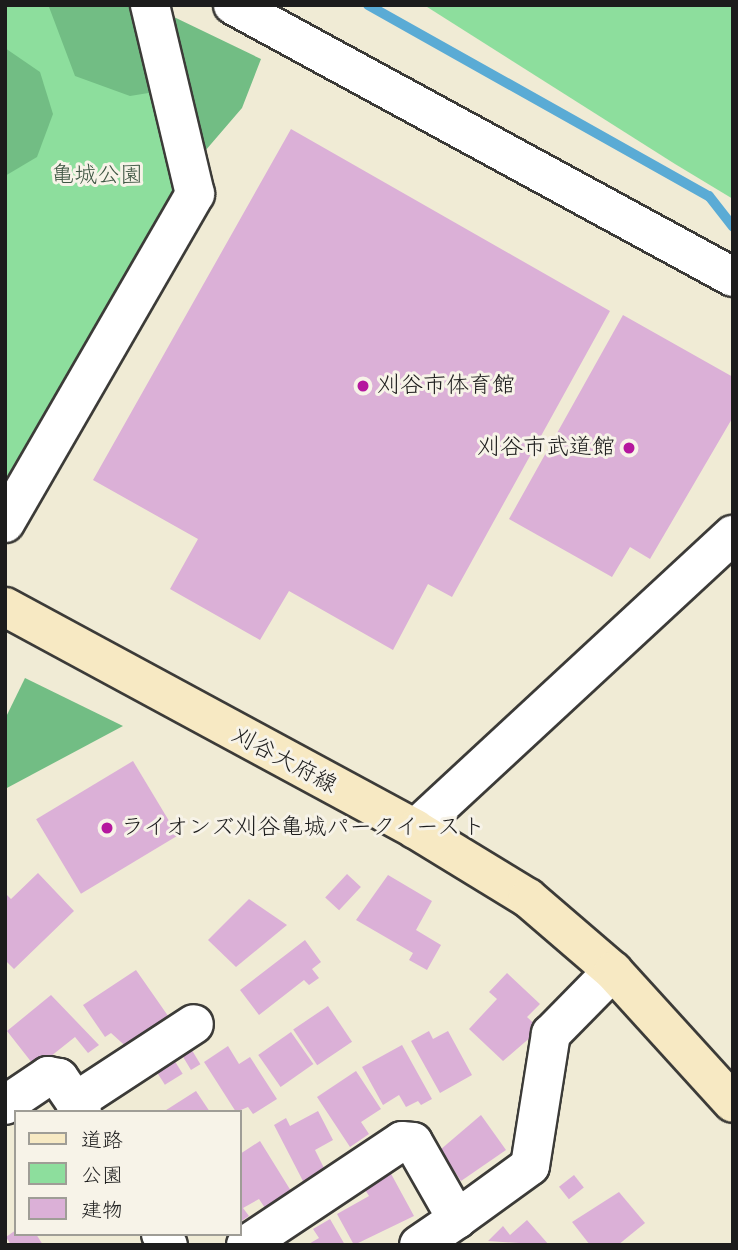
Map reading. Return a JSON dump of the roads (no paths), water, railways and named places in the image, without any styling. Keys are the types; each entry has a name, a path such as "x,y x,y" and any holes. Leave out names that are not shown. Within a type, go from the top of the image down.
{"main road":[{"name":"刈谷大府線","path":"5,607 415,829 528,898 613,971 733,1103"}],"street":[{"path":"5,523 195,194 150,5"},
{"path":"233,5 733,276"},
{"path":"415,829 733,536"},
{"path":"419,1245 530,1166 551,1034 613,971"},
{"path":"5,1105 48,1076 59,1078 78,1107 194,1024"},
{"path":"246,1245 402,1141 413,1142 457,1219"}],"waterway":[{"path":"368,5 709,196 733,227"}],"place":[{"name":"刈谷市体育館","path":"363,386"},
{"name":"刈谷市武道館","path":"629,448"},
{"name":"ライオンズ刈谷亀城パークイースト","path":"107,828"}],"park label":[{"name":"亀城公園","path":"97,176"}]}
